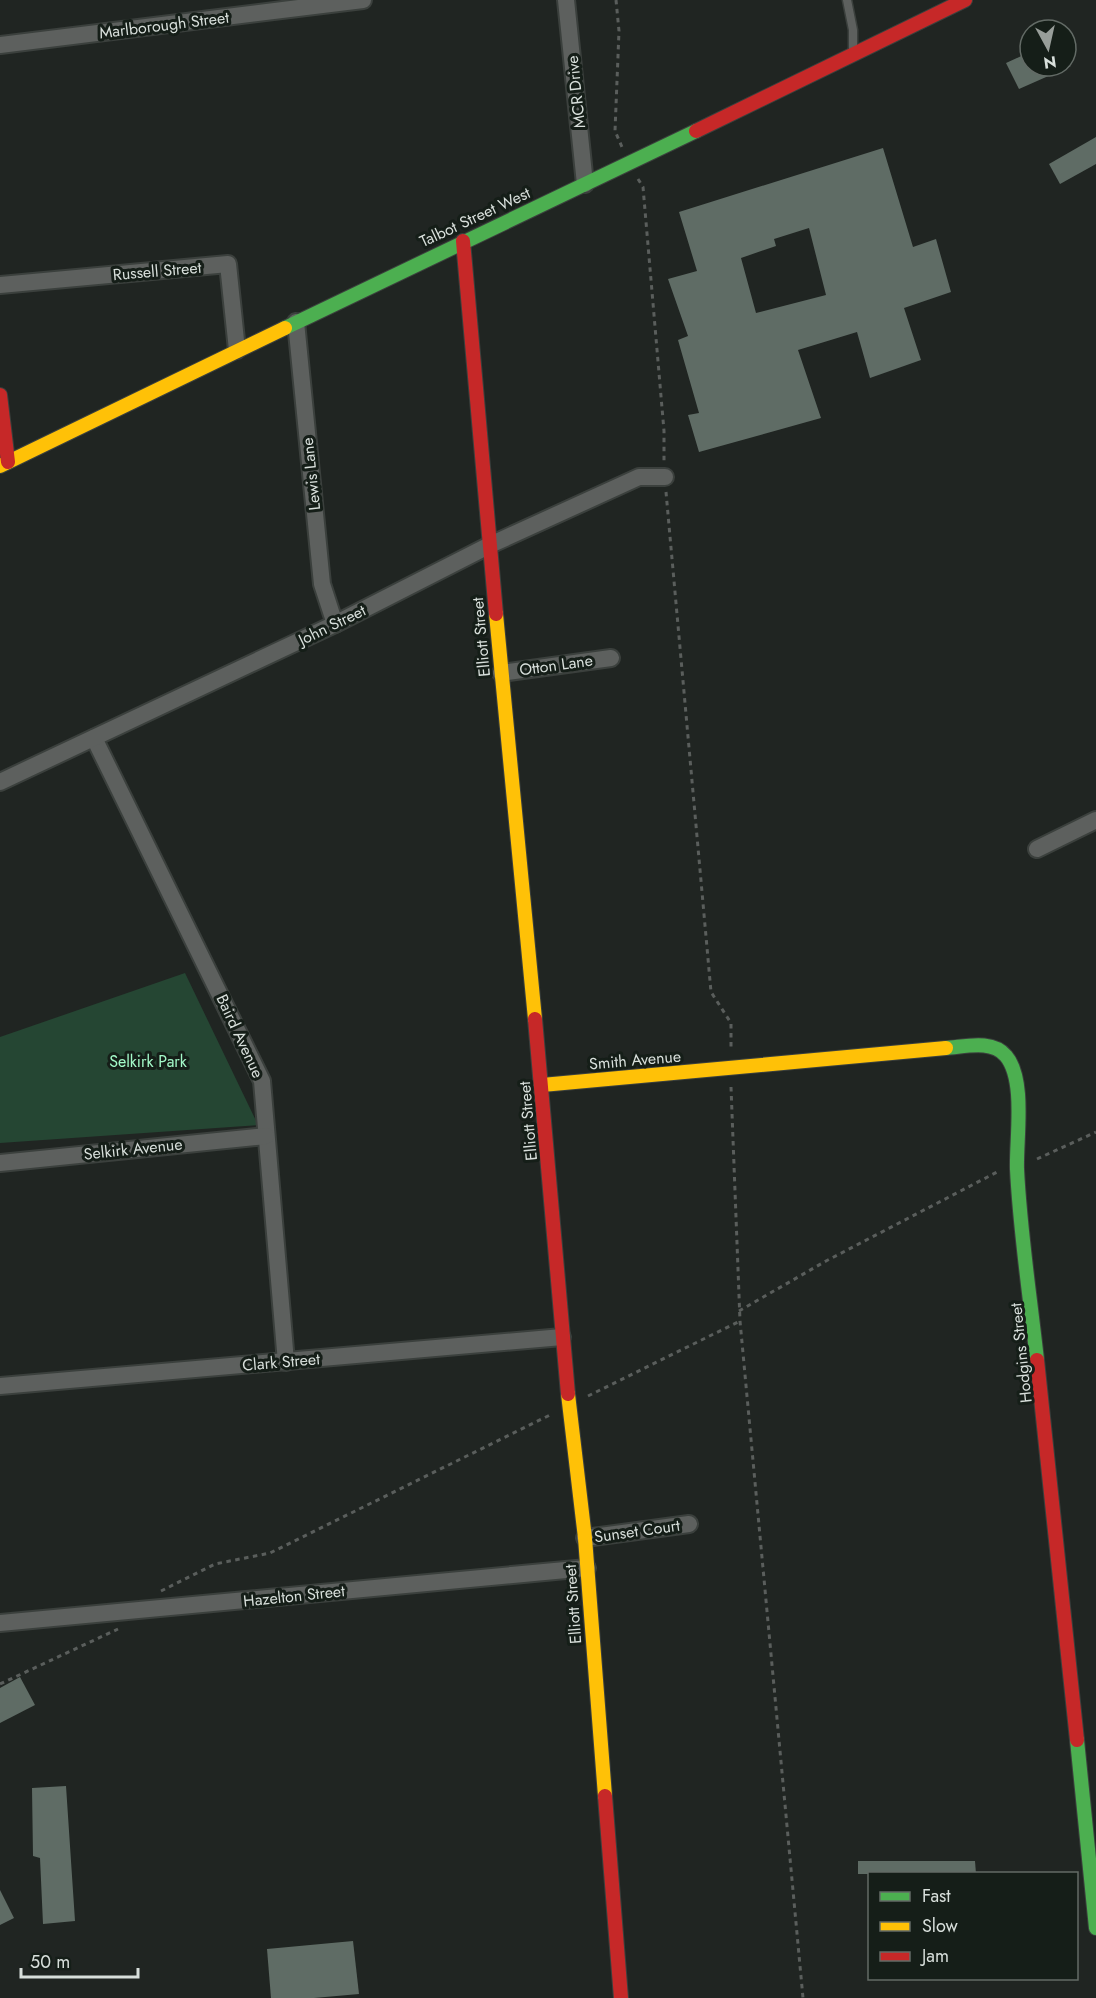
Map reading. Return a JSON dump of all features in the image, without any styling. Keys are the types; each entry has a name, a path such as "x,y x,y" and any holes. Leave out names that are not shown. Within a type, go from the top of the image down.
{"street":[{"name":"Marlborough Street","path":"0,45 363,0"},
{"name":"MCR Drive","path":"566,0 585,184"},
{"name":"Talbot Street West","path":"4,464 463,241 629,164 961,1"},
{"name":"Elliott Street","path":"463,241 501,673 542,1085 562,1337 585,1538 621,1998"},
{"name":"Russell Street","path":"0,285 228,264 237,350"},
{"name":"Lewis Lane","path":"296,322 322,584 335,624"},
{"path":"0,395 4,464"},
{"name":"John Street","path":"0,782 335,624 490,545 639,477 665,477"},
{"name":"Otton Lane","path":"501,673 612,658"},
{"name":"Baird Avenue","path":"94,738 262,1081 286,1362"},
{"path":"1037,849 1096,820"},
{"name":"Hodgins Street","path":"730,1068 982,1045 998,1048 1008,1058 1018,1096 1017,1168 1096,1928"},
{"name":"Smith Avenue","path":"542,1085 730,1068"},
{"name":"Selkirk Avenue","path":"0,1163 266,1136"},
{"name":"Clark Street","path":"0,1386 562,1337"},
{"name":"Sunset Court","path":"585,1538 689,1524"},
{"name":"Hazelton Street","path":"0,1623 587,1568"}],"lane":[{"path":"846,0 853,30 852,55"}],"path":[{"path":"616,0 619,31 615,131 629,164 643,187 664,431 665,477 711,992 731,1023 730,1068 740,1321 803,1998"},
{"path":"740,1311 826,1261 1002,1170 1017,1168 1096,1132"},
{"path":"144,1611 148,1597 215,1564 270,1553 740,1321"},
{"path":"0,1684 122,1627"}],"green space":[{"name":"Selkirk Park","path":"185,973 258,1125 0,1143 0,1037"}],"building":[{"path":"1018,58 1018,78 1044,78 1019,89 1006,63"},
{"path":"1096,137 1096,164 1060,184 1049,164"},
{"path":"883,148 913,247 936,239 951,292 904,308 921,360 870,378 857,332 798,350 821,418 699,452 688,415 699,413 678,340 688,336 668,279 697,271 679,212","holes":["809,228 826,295 756,313 741,258 776,246 774,239"]},
{"path":"20,1677 35,1705 0,1723 0,1688"},
{"path":"66,1786 75,1921 43,1924 40,1858 33,1856 32,1788"},
{"path":"858,1861 975,1861 976,1872 868,1872 868,1874 858,1874"},
{"path":"0,1890 14,1918 0,1925"},
{"path":"353,1941 359,1994 314,1998 271,1998 267,1949"}],"traffic: fast":[{"path":"285,328 696,131"},
{"path":"946,1048 978,1045 993,1047 1006,1056 1016,1080 1019,1110 1018,1193 1037,1360"},
{"path":"1077,1740 1096,1928"}],"traffic: slow":[{"path":"0,466 285,328"},
{"path":"496,614 535,1019"},
{"path":"542,1085 946,1048"},
{"path":"568,1394 585,1538 605,1796"}],"traffic: jam":[{"path":"696,131 965,0"},
{"path":"463,241 496,614"},
{"path":"0,395 8,462"},
{"path":"535,1019 568,1394"},
{"path":"1037,1360 1077,1740"},
{"path":"605,1796 621,1998"}]}
